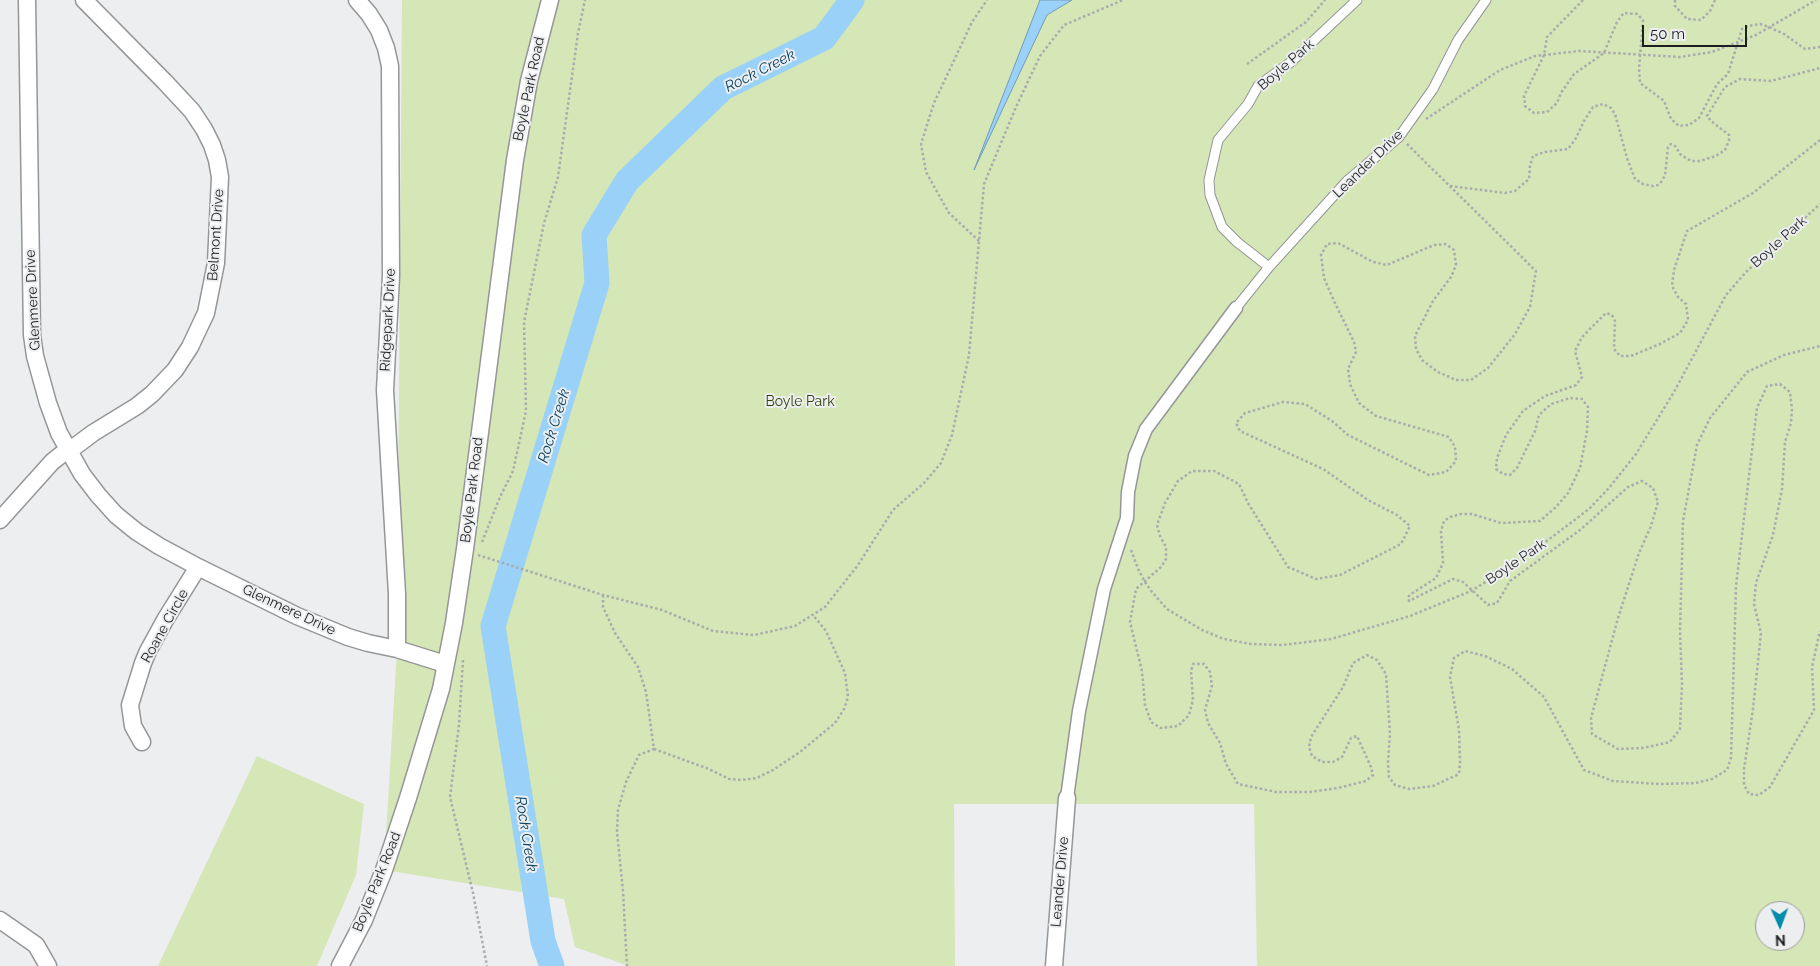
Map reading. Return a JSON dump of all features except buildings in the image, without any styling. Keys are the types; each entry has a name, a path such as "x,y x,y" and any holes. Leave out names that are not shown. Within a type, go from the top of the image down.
{"street":[{"name":"Glenmere Drive","path":"27,0 32,335 35,356 48,403 59,433 82,474 116,514 137,532 198,568 297,616 348,637 368,644 397,649 445,664"},
{"name":"Belmont Drive","path":"0,520 52,462 137,406 152,394 174,370 190,347 209,305 216,262 220,177 212,145 192,111 84,0"},
{"name":"Ridgepark Drive","path":"357,0 379,30 390,66 391,276 385,390 397,594 397,649"},
{"name":"Boyle Park Road","path":"340,966 364,920 384,870 441,689 454,623 465,549 515,160 529,81 550,0"},
{"path":"1067,798 1085,683 1104,589 1127,518 1128,492 1136,456 1146,429 1236,308"},
{"name":"Roane Circle","path":"142,742 133,726 130,705 143,663 165,620 198,568"},
{"name":"Leander Drive","path":"1054,966 1067,798"},
{"path":"0,920 36,945 48,966"}],"lane":[{"name":"Boyle Park","path":"1269,267 1236,242 1222,227 1210,195 1210,180 1218,140 1248,104 1258,86 1292,62 1357,0"},
{"name":"Leander Drive","path":"1269,267 1347,181 1399,137 1433,89 1458,40 1486,0"},
{"path":"1236,308 1269,267"}],"path":[{"path":"480,546 513,471 526,411 524,322 544,223 558,177 578,33 585,0"},
{"path":"979,241 949,213 926,172 921,144 934,103 972,22 987,0"},
{"path":"477,554 603,595 662,610 713,631 754,635 795,626 825,606 858,565 894,510 924,483 941,463 952,434 969,354 984,184 1040,56 1064,25 1122,0"},
{"path":"1247,64 1306,22 1325,0"},
{"path":"1583,0 1547,36 1544,55 1524,96 1525,106 1534,113 1547,112 1557,103 1561,93 1574,74 1604,53 1616,22 1624,13 1637,14 1643,20 1638,69 1640,83 1664,101 1671,119 1679,126 1689,125 1699,118 1717,84 1728,74 1734,60 1742,29 1760,24 1784,34 1805,49 1820,47"},
{"path":"1675,0 1675,6 1686,19 1701,20 1710,11 1715,0"},
{"path":"1423,121 1500,70 1535,56 1579,51 1680,57 1712,52 1737,43 1816,0"},
{"path":"1449,185 1505,193 1515,191 1529,179 1533,156 1544,152 1568,149 1593,107 1603,104 1611,108 1616,114 1627,158 1635,179 1643,184 1653,186 1662,181 1665,175 1668,147 1671,144 1691,161 1700,161 1716,156 1725,150 1729,136 1707,116 1725,87 1740,79 1771,81 1820,68"},
{"path":"1399,137 1536,271 1530,307 1515,334 1488,368 1471,380 1456,380 1438,372 1422,360 1416,349 1415,336 1433,301 1451,277 1456,265 1454,250 1446,244 1434,245 1387,265 1373,262 1338,243 1327,244 1321,255 1324,278 1354,342 1356,352 1348,369 1350,384 1358,403 1376,416 1449,436 1455,447 1456,461 1446,472 1429,475 1348,435 1332,420 1305,404 1282,402 1245,413 1236,423 1240,431 1323,469 1368,500 1397,515 1410,526 1401,544 1340,575 1316,579 1288,568 1248,503 1239,484 1214,471 1192,471 1178,481 1165,503 1157,525 1166,547 1166,559 1161,567 1136,589 1130,622 1142,671 1145,705 1151,722 1161,728 1178,726 1189,715 1193,700 1191,670 1193,664 1204,664 1210,672 1212,686 1204,710 1208,723 1220,742 1226,764 1238,784 1276,792 1310,792 1366,781 1373,774 1357,736 1351,738 1342,757 1333,762 1322,762 1312,756 1309,747 1311,737 1343,687 1353,663 1368,655 1377,660 1386,674 1390,734 1389,777 1395,785 1409,789 1433,786 1458,774 1460,762 1459,730 1450,677 1454,658 1465,651 1485,656 1512,669 1544,697 1584,770 1613,781 1641,783 1696,783 1712,779 1727,770 1731,758 1736,586 1757,408 1767,386 1780,384 1790,392 1792,410 1791,423 1785,442 1782,489 1773,535 1756,583 1754,604 1761,633 1744,769 1744,785 1749,794 1759,795 1770,787 1814,710 1812,667 1820,631"},
{"path":"1820,140 1753,193 1687,231 1674,270 1672,286 1678,297 1686,304 1688,320 1680,332 1660,344 1631,356 1620,356 1614,349 1615,322 1612,315 1606,313 1582,337 1575,351 1582,376 1576,385 1545,396 1523,411 1506,435 1497,458 1496,469 1503,474 1510,475 1517,468 1535,431 1539,415 1551,404 1570,398 1582,399 1588,407 1587,431 1580,468 1568,493 1556,507 1540,521 1501,523 1472,514 1461,514 1444,521 1441,531 1443,563 1436,578 1411,594 1408,597 1409,601 1454,579 1463,582 1488,605 1498,603 1510,581 1580,530 1628,487 1642,481 1653,488 1658,502 1618,618 1601,687 1591,718 1592,734 1618,749 1643,748 1670,742 1680,729 1683,521 1697,445 1710,418 1747,372 1784,354 1820,346"},
{"name":"Boyle Park","path":"1130,547 1133,558 1152,592 1176,616 1224,640 1266,646 1331,639 1410,616 1471,591 1548,540 1589,509 1609,488 1636,454 1674,392 1726,295 1745,273 1820,204"},
{"path":"603,595 603,606 615,633 638,667 646,692 654,749"},
{"path":"626,966 623,891 617,832 618,810 626,782 639,755 654,749 709,769 729,779 742,780 757,778 774,770 800,752 835,723 844,709 848,697 845,673 826,631 812,615"},
{"path":"464,653 459,724 450,797 473,893 487,966"}],"green space":[{"name":"Boyle Park","path":"402,0 1820,0 1820,966 1257,966 1254,804 954,804 955,966 629,966 575,947 564,899 384,870 397,649"},
{"path":"257,756 364,804 356,875 317,966 158,966"}],"water":[{"path":"1040,0 1072,0 1047,15 974,170"}],"waterway":[{"name":"Rock Creek","path":"552,966 543,941 493,626 597,283 594,235 627,181 723,88 824,38 852,0"}]}
